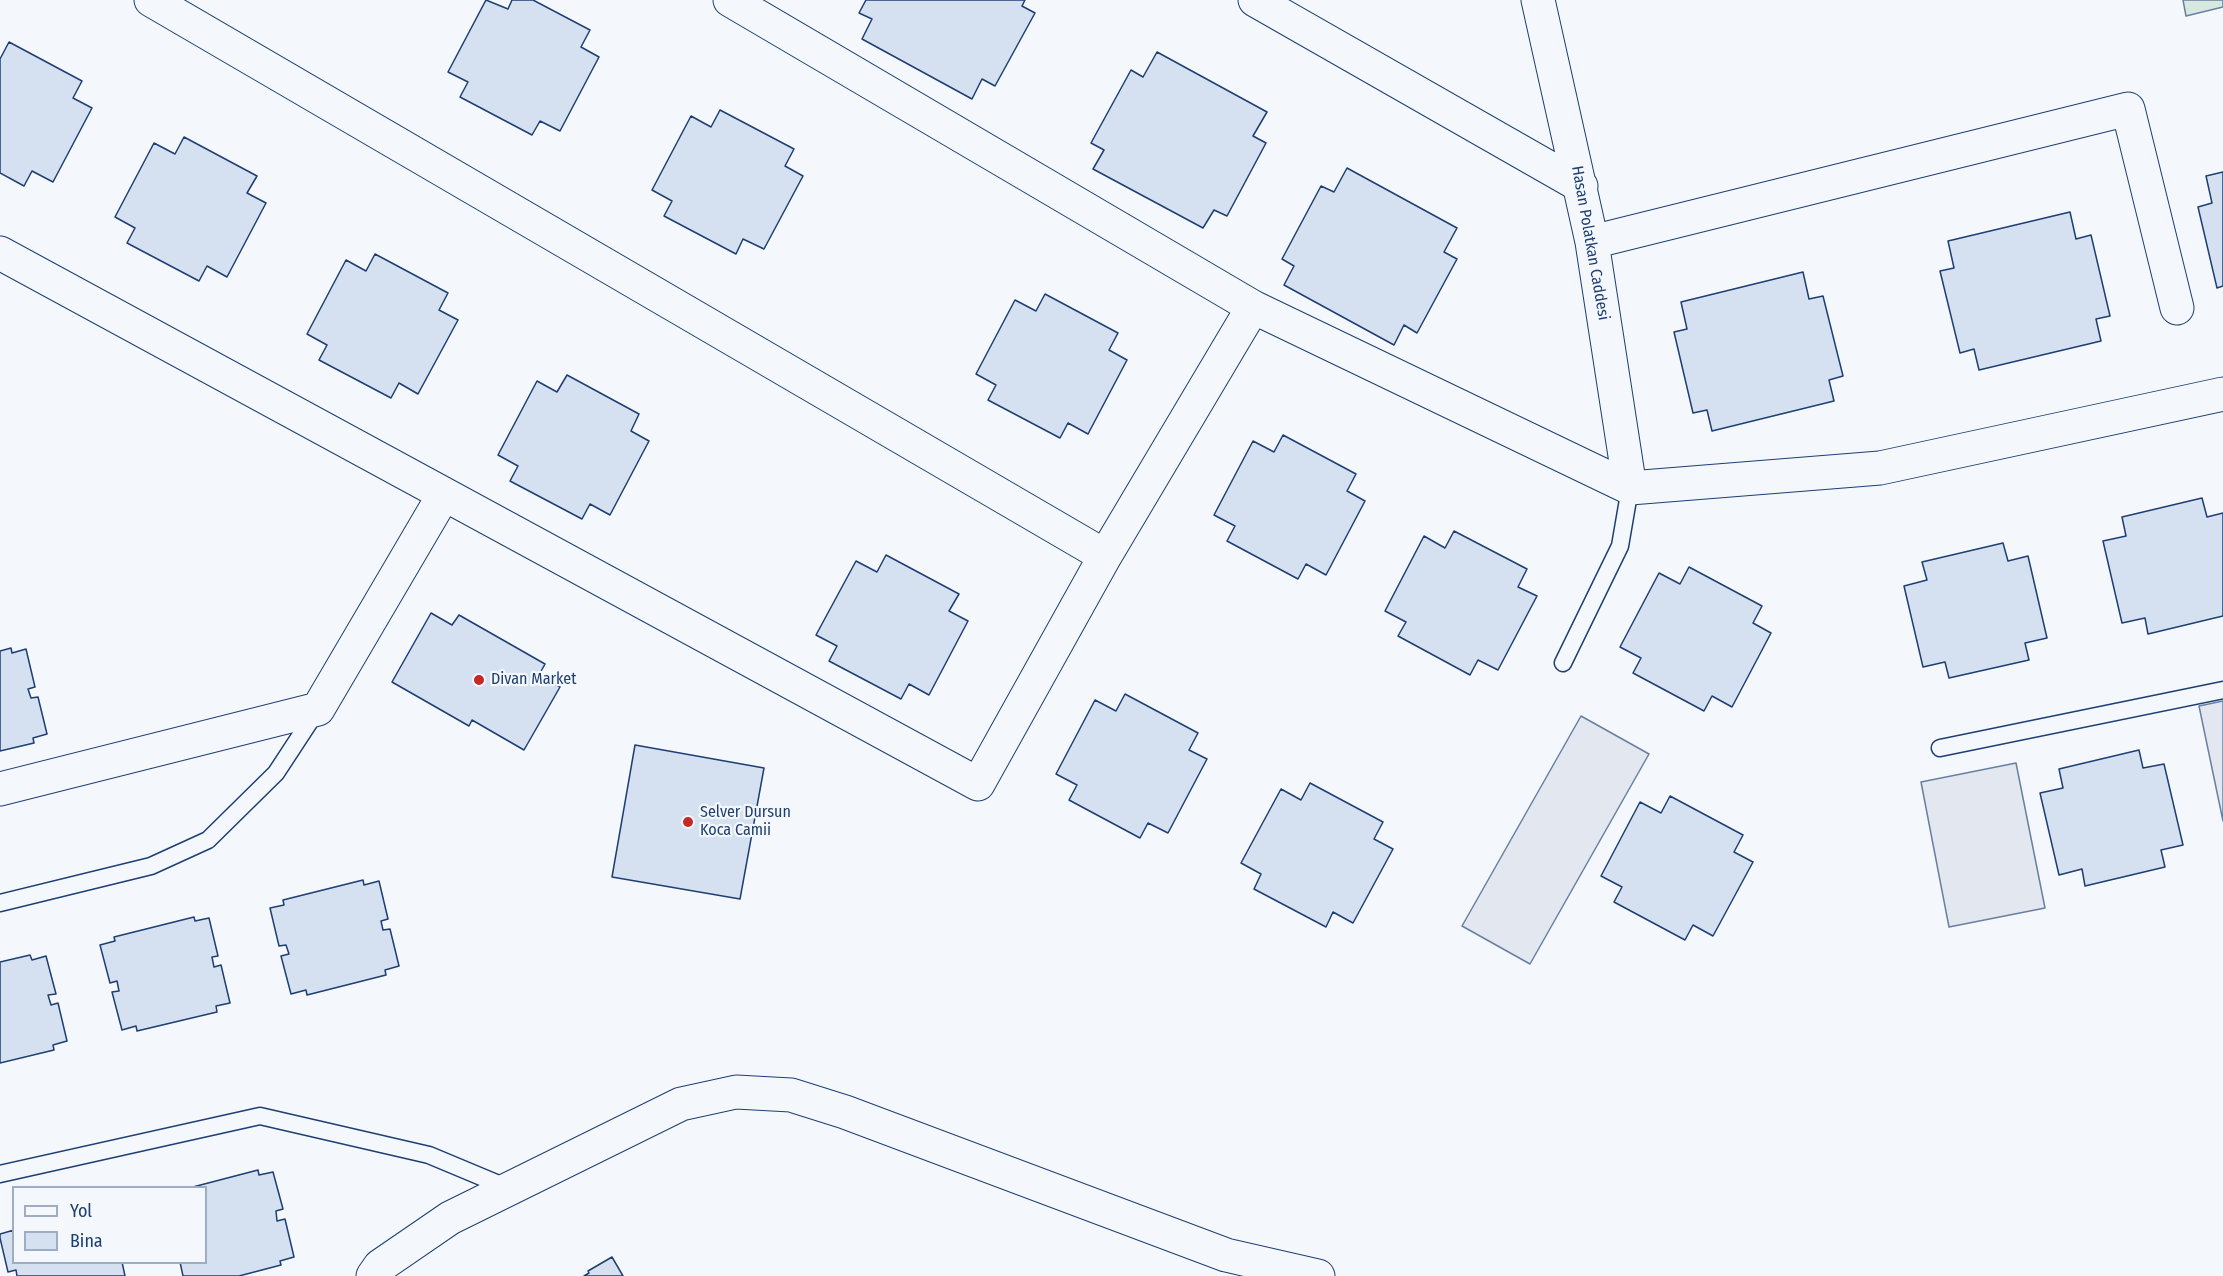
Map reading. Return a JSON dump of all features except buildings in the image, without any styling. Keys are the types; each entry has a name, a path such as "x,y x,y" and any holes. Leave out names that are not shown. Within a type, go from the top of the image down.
{"street":[{"path":"151,0 1106,556"},
{"path":"730,0 1253,308 1630,488 1880,468 2223,394"},
{"path":"1255,0 1581,186"},
{"name":"Hasan Polatkan Caddesi","path":"1538,0 1592,242 1630,488"},
{"path":"1592,242 2128,110 2176,308"},
{"path":"0,254 978,784 1106,556 1253,308"},
{"path":"0,789 318,709 443,496"},
{"path":"373,1276 380,1266 450,1218 681,1104 736,1092 791,1095 845,1112 1226,1255 1318,1276"}],"lane":[{"path":"1563,663 1620,546 1630,488"},
{"path":"1940,748 2223,690"},
{"path":"0,903 151,866 208,840 276,773 318,709"},
{"path":"0,1174 260,1116 429,1155 509,1189"}],"shaded area":[{"path":"2183,0 2223,0 2223,7 2186,16"},
{"path":"2223,701 2223,821 2199,706"},
{"path":"1581,716 1649,754 1530,964 1462,926"},
{"path":"2016,763 2045,908 1949,927 1921,782"}],"place":[{"name":"Divan Market","path":"479,680"},
{"name":"Selver Dursun Koca Camii","path":"688,822"}]}
